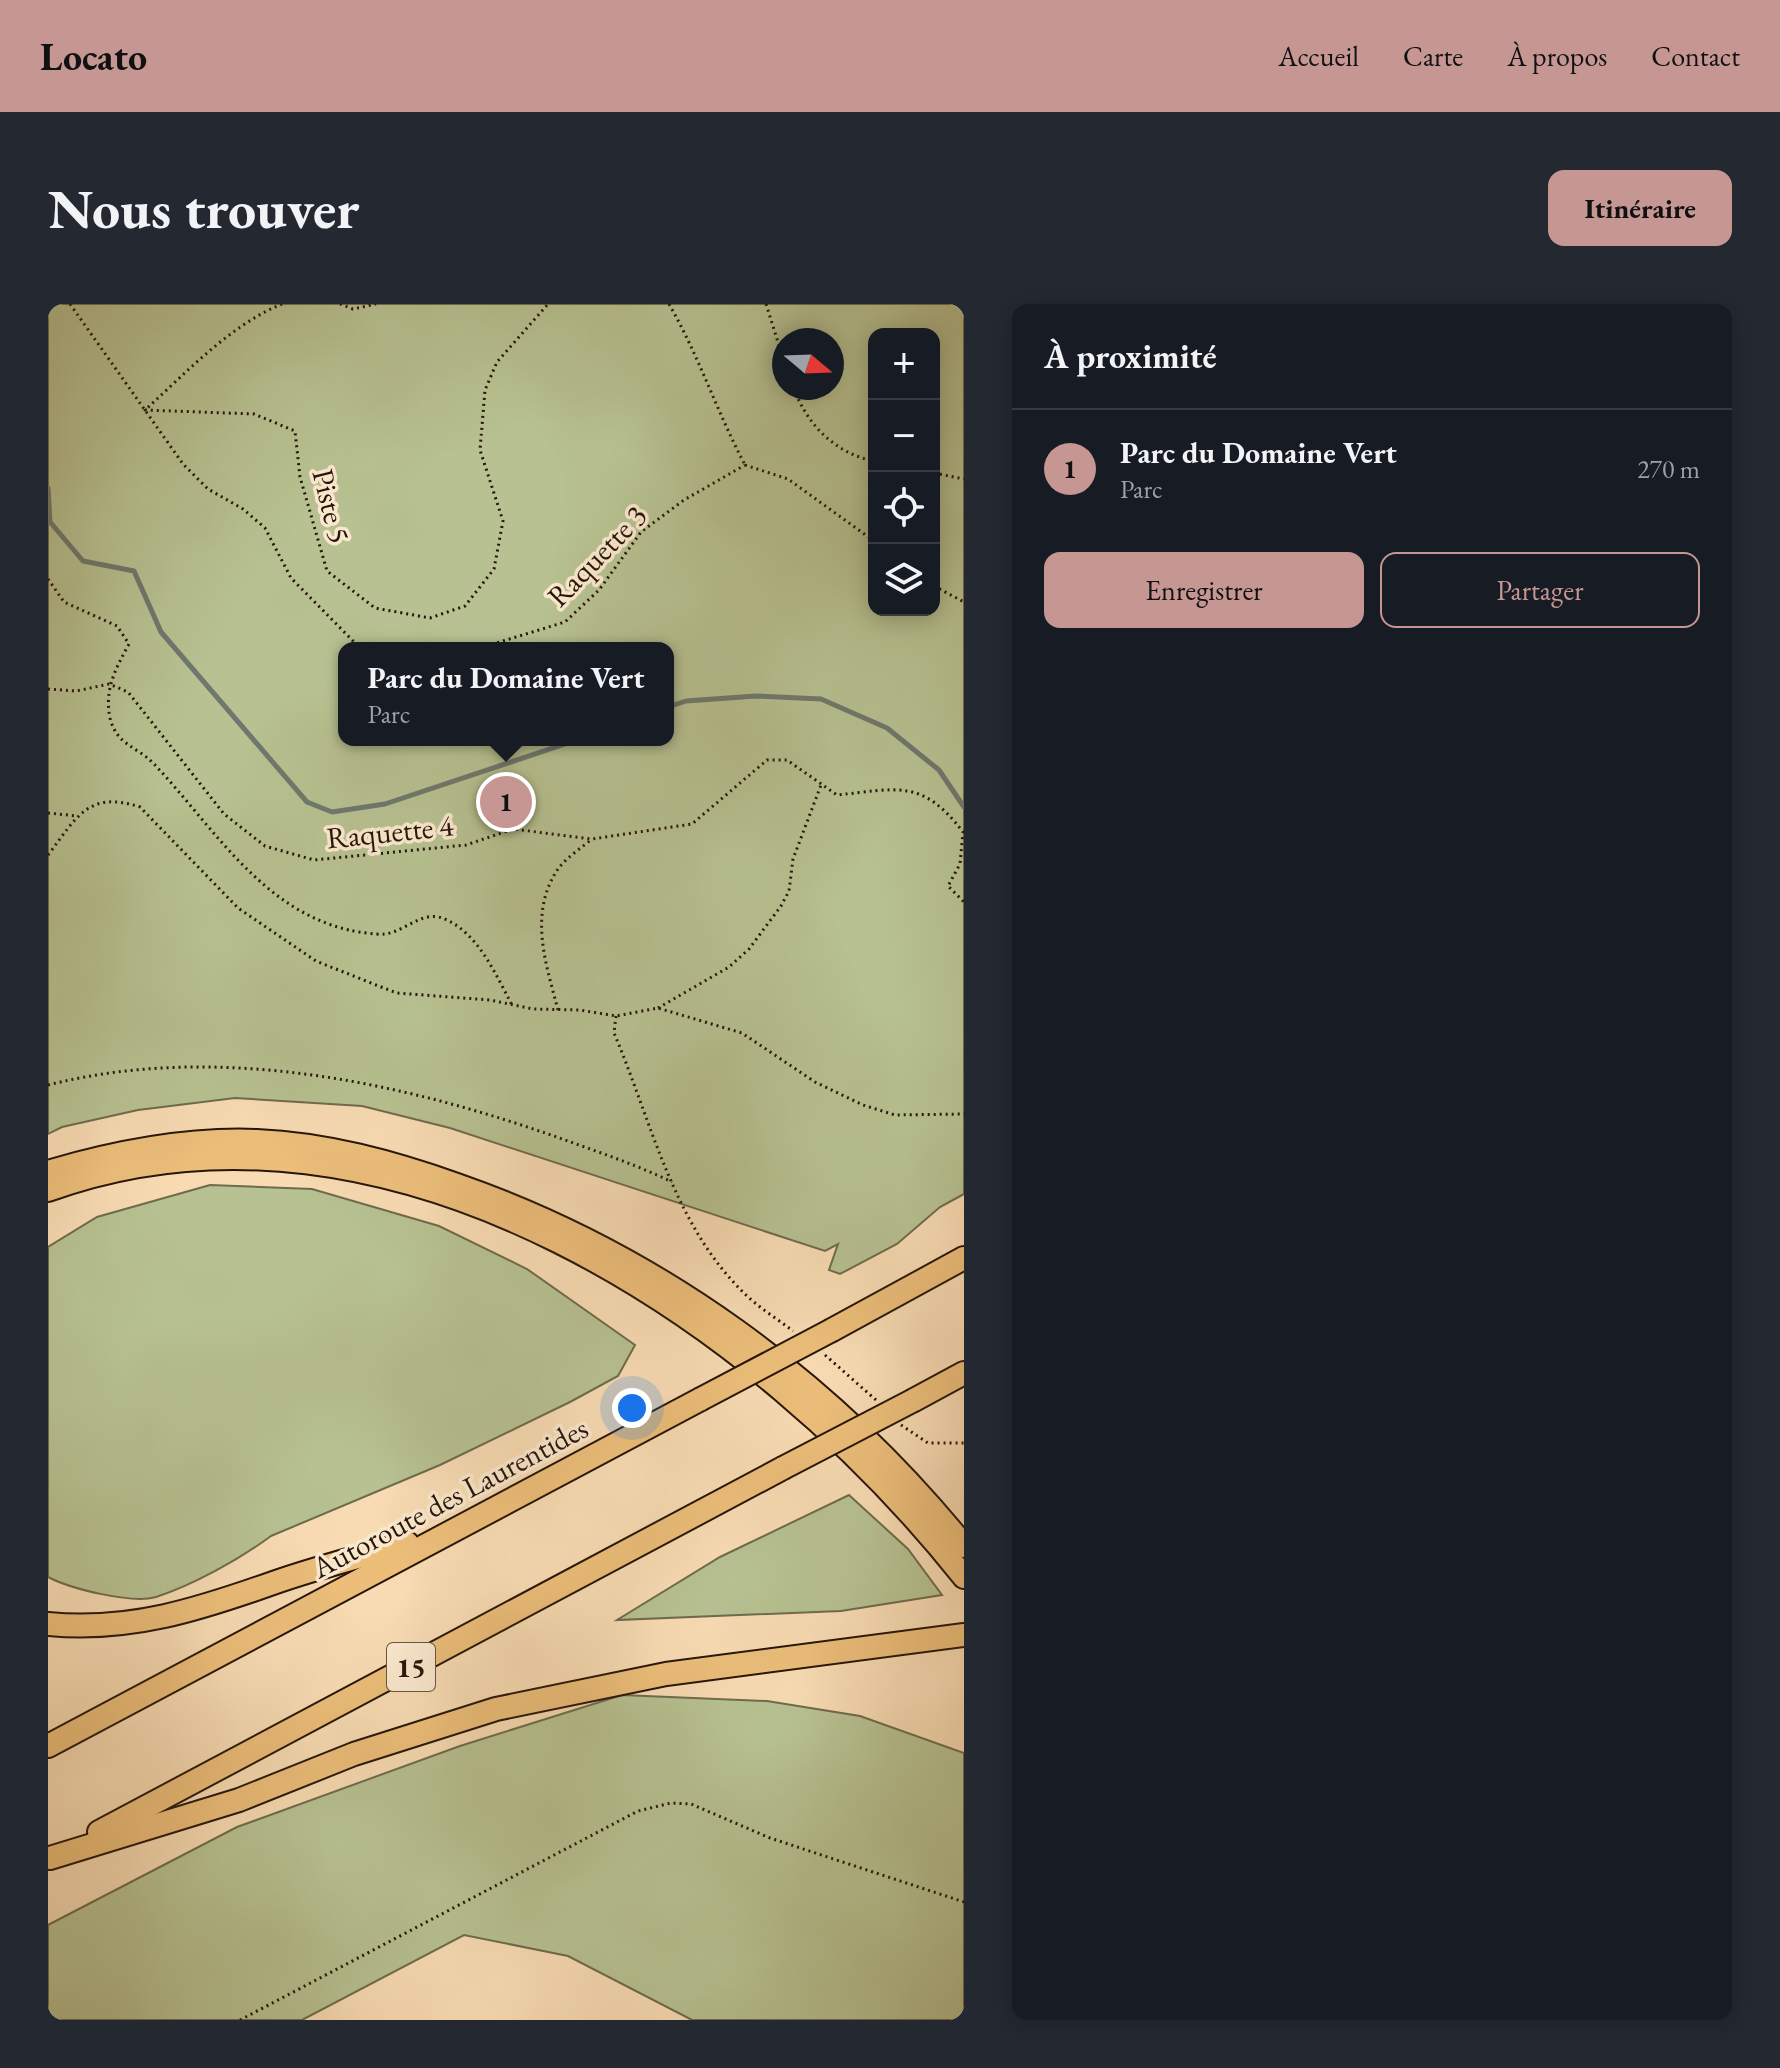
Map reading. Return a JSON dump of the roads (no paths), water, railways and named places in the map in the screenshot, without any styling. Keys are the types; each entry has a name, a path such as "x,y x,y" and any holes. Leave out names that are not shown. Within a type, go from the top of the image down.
{"highway":[{"path":"48,1172 159,1146 258,1141 369,1157 519,1208 637,1267 752,1342 841,1414 964,1546"},
{"path":"48,1190 142,1165 207,1158 276,1159 377,1175 519,1226 629,1280 694,1320 755,1365 816,1416 875,1474 964,1577"},
{"name":"Autoroute des Laurentides","path":"48,1746 964,1258"},
{"name":"15","path":"49,1859 964,1373"},
{"path":"48,1624 108,1626 155,1620 453,1529"},
{"path":"49,1859 239,1800 354,1754 496,1709 666,1674 964,1635"}],"waterway":[{"path":"48,488 50,522 83,561 134,571 161,632 307,802 332,812 385,804 559,746"},
{"path":"674,705 686,701 756,696 821,699 887,728 939,770 964,807"}],"place":[{"name":"Parc du Domaine Vert","path":"506,802"}]}
